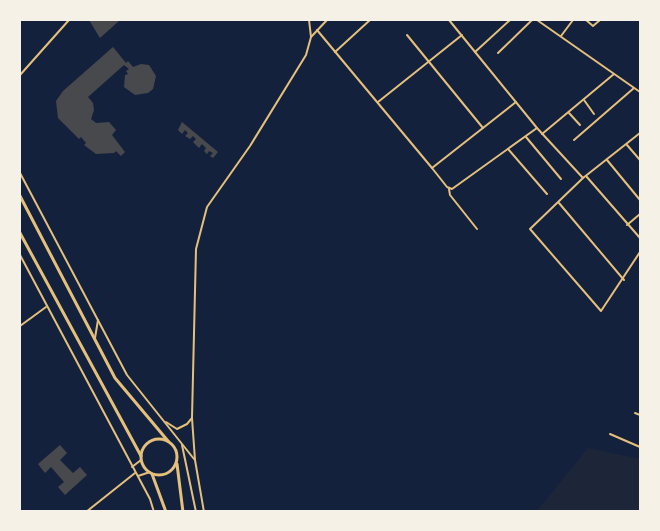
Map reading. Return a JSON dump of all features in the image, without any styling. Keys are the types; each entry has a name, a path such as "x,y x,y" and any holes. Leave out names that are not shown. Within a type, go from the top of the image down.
{"main road":[{"path":"20,196 115,378 175,447 183,512"},
{"path":"20,233 144,467 151,472 166,473 176,462"},
{"path":"141,458 143,447 149,441 158,438 168,441"},
{"path":"151,472 164,506 164,512"}],"street":[{"path":"20,75 69,20"},
{"path":"204,512 195,460 192,418 196,249 204,213 306,55 311,37 309,20"},
{"path":"311,37 327,20"},
{"path":"335,52 370,20"},
{"path":"449,20 537,129 585,177 640,238"},
{"path":"475,52 510,20"},
{"path":"498,53 532,20"},
{"path":"537,20 640,93"},
{"path":"561,36 573,20"},
{"path":"585,20 593,26 600,20"},
{"path":"317,30 432,168 477,229"},
{"path":"407,35 483,128"},
{"path":"378,102 462,35"},
{"path":"542,134 614,74"},
{"path":"574,140 634,88"},
{"path":"584,100 594,114"},
{"path":"432,168 516,102"},
{"path":"569,113 580,125"},
{"path":"448,189 454,188 537,129"},
{"path":"640,133 585,177 530,229 601,311 624,280 640,252"},
{"path":"526,136 561,178"},
{"path":"627,145 640,160"},
{"path":"508,148 547,194"},
{"path":"607,160 640,200"},
{"path":"20,173 127,375 195,460"},
{"path":"559,202 624,280"},
{"path":"627,225 640,214"},
{"path":"20,255 154,512"},
{"path":"20,326 47,307"},
{"path":"95,340 98,320"},
{"path":"635,413 640,416"},
{"path":"164,421 177,429 187,424 192,418"},
{"path":"610,434 640,447"},
{"path":"183,445 196,512"},
{"path":"132,468 141,458"},
{"path":"86,512 136,475 151,472"}],"shaded area":[{"path":"588,448 640,459 640,511 537,511"}],"building":[{"path":"89,20 120,20 100,38"},
{"path":"113,47 126,63 128,61 133,67 141,64 149,65 156,76 153,89 148,93 135,95 124,87 125,75 128,74 126,71 129,69 124,65 88,97 93,103 94,110 91,119 96,123 109,122 116,130 112,135 125,152 121,156 116,151 96,154 84,145 86,143 81,137 79,139 58,118 56,101 63,91"},
{"path":"182,122 218,152 213,158 210,156 213,153 209,151 207,154 202,144 199,148 193,142 196,139 193,136 190,139 185,136 188,133 185,130 182,134 178,130"},
{"path":"60,445 67,453 60,460 73,473 80,467 87,475 65,495 58,487 64,482 51,467 45,473 38,464"}]}
